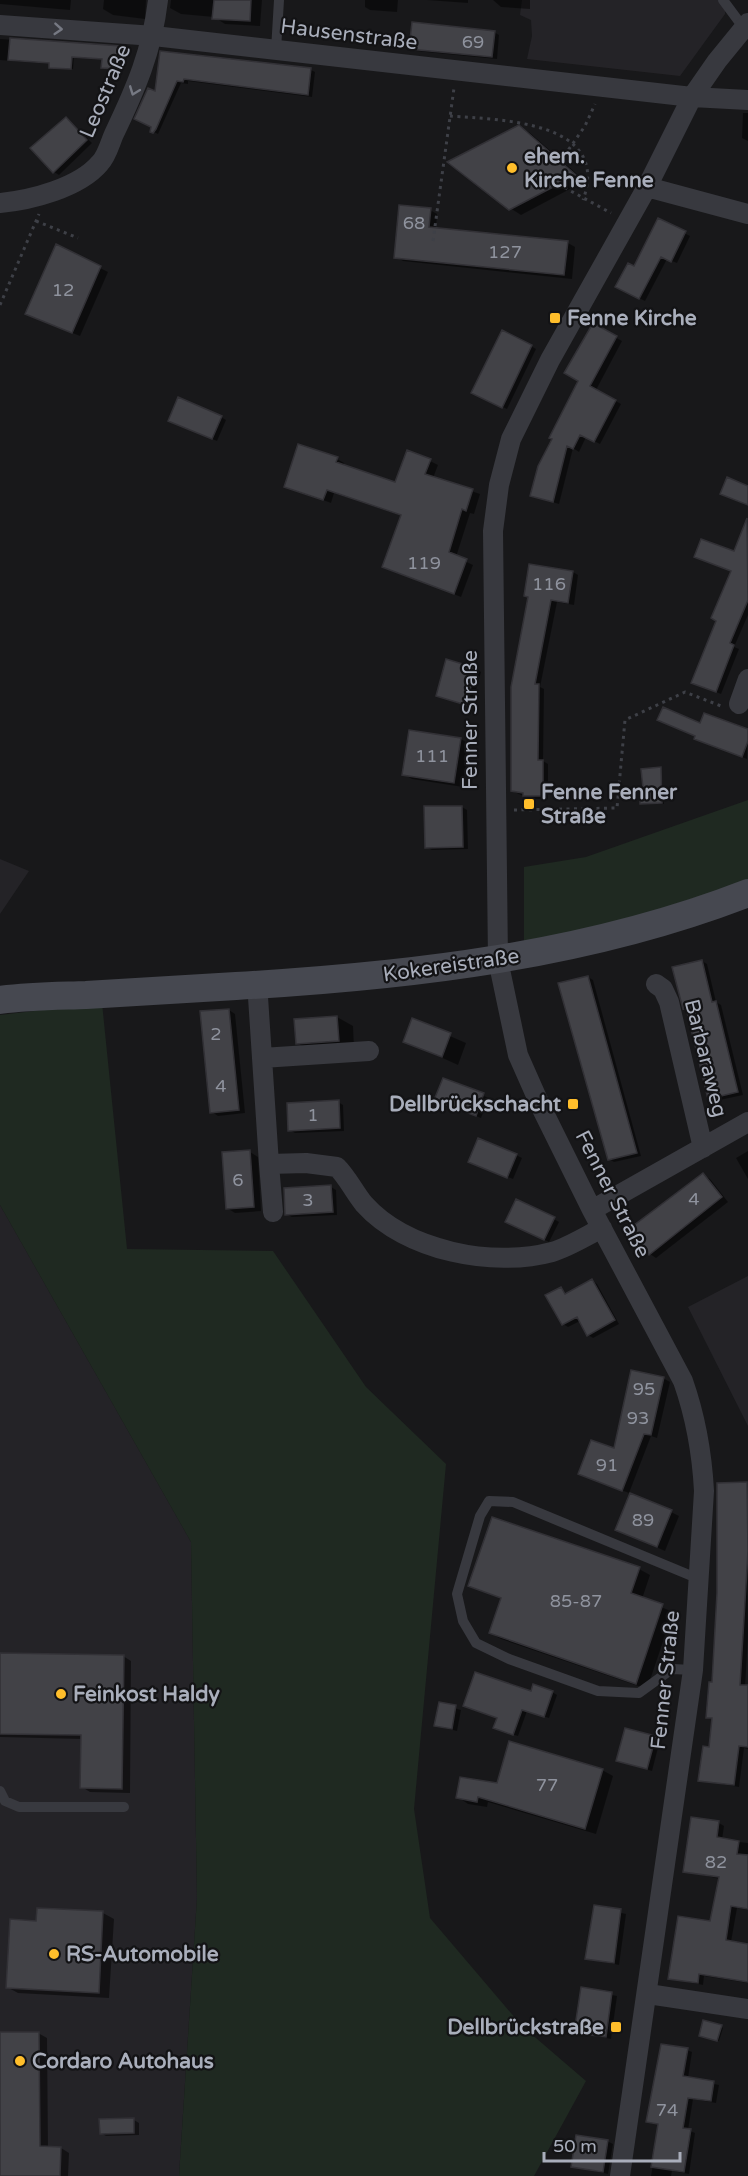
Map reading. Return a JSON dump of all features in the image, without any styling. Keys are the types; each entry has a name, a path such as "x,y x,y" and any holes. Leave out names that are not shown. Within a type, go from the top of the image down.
{"main road":[{"name":"Kokereistraße","path":"0,1000 378,975 498,960 605,937 715,906 748,893"}],"street":[{"name":"Leostraße","path":"0,203 26,201 48,194 101,163 133,95 154,36 158,0"},
{"name":"Hausenstraße","path":"0,25 154,36 692,97 748,99"},
{"name":"Fenner Straße","path":"620,2176 693,1670 704,1491 700,1444 693,1408 668,1350 592,1210 518,1055 498,960 494,810 493,531 498,485 511,439 550,360 647,186 692,97 746,25"},
{"path":"647,186 748,214"},
{"path":"739,705 748,679"},
{"name":"Barbaraweg","path":"656,984 663,989 669,1002 703,1148"},
{"path":"258,997 273,1212"},
{"path":"262,1058 369,1050"},
{"path":"592,1210 748,1122"},
{"path":"269,1164 306,1163 337,1167 364,1204 388,1225 431,1246 480,1258 523,1257 553,1251 602,1228"},
{"path":"648,1994 748,2009"}],"lane":[{"path":"276,50 279,0"},
{"path":"723,0 746,25"},
{"path":"693,1670 672,1669 639,1693 598,1691 510,1659 476,1643 463,1622 457,1594 480,1516 489,1501 513,1502 699,1580"},
{"path":"0,1791 5,1801 19,1807 123,1807"}],"path":[{"path":"433,241 457,70"},
{"path":"561,162 592,113"},
{"path":"450,116 517,121 564,137 583,155 586,174 583,200"},
{"path":"558,184 583,200 627,221"},
{"path":"0,305 48,194"},
{"path":"36,221 78,238"},
{"path":"494,810 617,808 625,720 685,692 730,710 739,705"}],"shaded area":[{"path":"522,0 726,0 725,14 680,76 527,59 532,36 531,20 520,15"},
{"path":"748,800 748,881 600,928 524,941 524,867 586,857"},
{"path":"0,859 29,871 0,914"},
{"path":"102,1003 127,1249 273,1251 366,1387 446,1464 414,1809 430,1918 522,2026 586,2081 534,2176 179,2176 197,1898 191,1542 0,1205 0,1015"},
{"path":"0,1205 191,1542 197,1898 179,2176 0,2176"},
{"path":"748,1276 748,1426 688,1307"}],"building":[{"path":"214,0 251,0 250,21 212,19"},
{"path":"412,22 495,31 492,57 409,49"},
{"path":"10,38 121,46 119,69 101,68 102,59 72,57 71,69 49,68 49,63 8,60"},
{"path":"160,51 311,68 308,95 184,79 183,82 177,81 153,133 150,132 151,127 134,119 148,88 155,91"},
{"path":"66,117 87,140 53,173 30,148"},
{"name":"ehem. Kirche Fenne","path":"519,125 576,175 509,210 447,162"},
{"path":"399,205 431,208 429,227 568,241 564,275 394,258"},
{"path":"658,218 686,231 671,262 661,257 639,299 615,287 628,263 634,266"},
{"path":"56,244 101,266 72,333 25,314"},
{"path":"593,323 617,336 590,386 616,400 594,442 580,435 573,449 567,446 553,502 530,496 538,466 552,439 549,438 578,381 564,373"},
{"path":"502,330 532,345 502,408 471,393"},
{"path":"178,397 222,416 212,439 168,421"},
{"path":"298,444 338,457 336,462 395,482 407,450 431,459 425,474 473,489 466,511 462,509 449,552 467,559 454,594 382,567 401,515 327,490 323,500 284,487"},
{"path":"727,477 748,486 748,505 720,494"},
{"path":"747,518 748,600 730,643 734,645 716,692 691,683 716,621 711,618 731,571 694,557 701,539 734,551"},
{"path":"529,564 573,571 568,603 551,600 535,684 539,684 538,760 543,760 543,796 523,796 523,793 511,791 511,687 528,597 524,596"},
{"path":"446,659 476,668 466,705 436,696"},
{"path":"663,707 700,723 704,713 748,729 748,741 742,757 694,739 695,736 657,720"},
{"path":"409,730 461,738 454,783 402,775"},
{"path":"661,767 662,803 640,804 640,788 643,788 641,769"},
{"path":"424,806 462,806 463,847 425,848"},
{"path":"702,960 712,1002 716,1001 738,1092 708,1099 686,1008 683,1009 672,967"},
{"path":"588,976 637,1153 608,1160 558,983"},
{"path":"229,1009 239,1110 210,1113 200,1011"},
{"path":"337,1016 339,1041 296,1044 294,1019"},
{"path":"412,1018 451,1033 442,1057 403,1042"},
{"path":"443,1078 484,1093 476,1116 434,1100"},
{"path":"339,1100 340,1128 288,1131 287,1103"},
{"path":"478,1138 517,1154 507,1178 468,1162"},
{"path":"250,1150 254,1207 226,1209 222,1152"},
{"path":"703,1173 722,1197 649,1255 629,1229"},
{"path":"331,1185 333,1212 285,1215 284,1188"},
{"path":"516,1199 555,1217 544,1240 505,1222"},
{"path":"592,1279 615,1320 587,1336 577,1317 562,1325 545,1295 561,1287 565,1294"},
{"path":"631,1370 664,1377 651,1435 644,1434 622,1491 578,1474 591,1440 614,1448"},
{"path":"747,1482 748,1551 740,1685 748,1685 748,1747 739,1746 734,1785 698,1781 703,1746 709,1747 712,1718 706,1718 709,1682 712,1682 717,1593 717,1483"},
{"path":"630,1493 672,1510 657,1547 615,1530"},
{"path":"492,1517 640,1567 631,1593 663,1604 636,1684 489,1633 501,1598 468,1586"},
{"name":"Feinkost Haldy","path":"0,1653 124,1655 122,1789 80,1788 81,1735 0,1734"},
{"path":"475,1672 531,1691 533,1684 553,1691 544,1717 522,1710 513,1735 493,1728 497,1718 463,1706"},
{"path":"439,1702 456,1705 452,1729 434,1726"},
{"path":"625,1728 656,1736 647,1769 616,1761"},
{"path":"509,1741 603,1769 585,1829 478,1797 477,1802 456,1798 460,1777 497,1783"},
{"path":"691,1817 719,1821 717,1837 739,1841 737,1854 748,1855 748,1909 731,1906 726,1940 748,1944 748,1982 699,1974 698,1983 668,1979 678,1916 710,1921 719,1877 683,1872"},
{"path":"594,1905 621,1909 614,1963 585,1959"},
{"name":"RS-Automobile","path":"37,1908 103,1911 99,1993 6,1988 10,1919 36,1921"},
{"path":"581,1987 612,1992 606,2037 574,2033"},
{"path":"703,2020 722,2025 717,2041 699,2036"},
{"path":"0,2032 39,2032 40,2146 61,2147 60,2176 0,2176"},
{"path":"661,2044 688,2048 683,2076 714,2081 711,2101 688,2098 683,2128 691,2129 684,2172 651,2167 658,2124 646,2122"},
{"path":"134,2118 134,2133 100,2134 99,2119"},
{"path":"576,2135 608,2140 603,2172 571,2167"}],"place":[{"name":"ehem. Kirche Fenne","path":"512,168"},
{"name":"Fenne Kirche","path":"555,318"},
{"name":"Fenne Fenner Straße","path":"529,804"},
{"name":"Dellbrückschacht","path":"573,1104"},
{"name":"Feinkost Haldy","path":"61,1694"},
{"name":"RS-Automobile","path":"54,1954"},
{"name":"Dellbrückstraße","path":"616,2027"},
{"name":"Cordaro Autohaus","path":"20,2061"}]}
